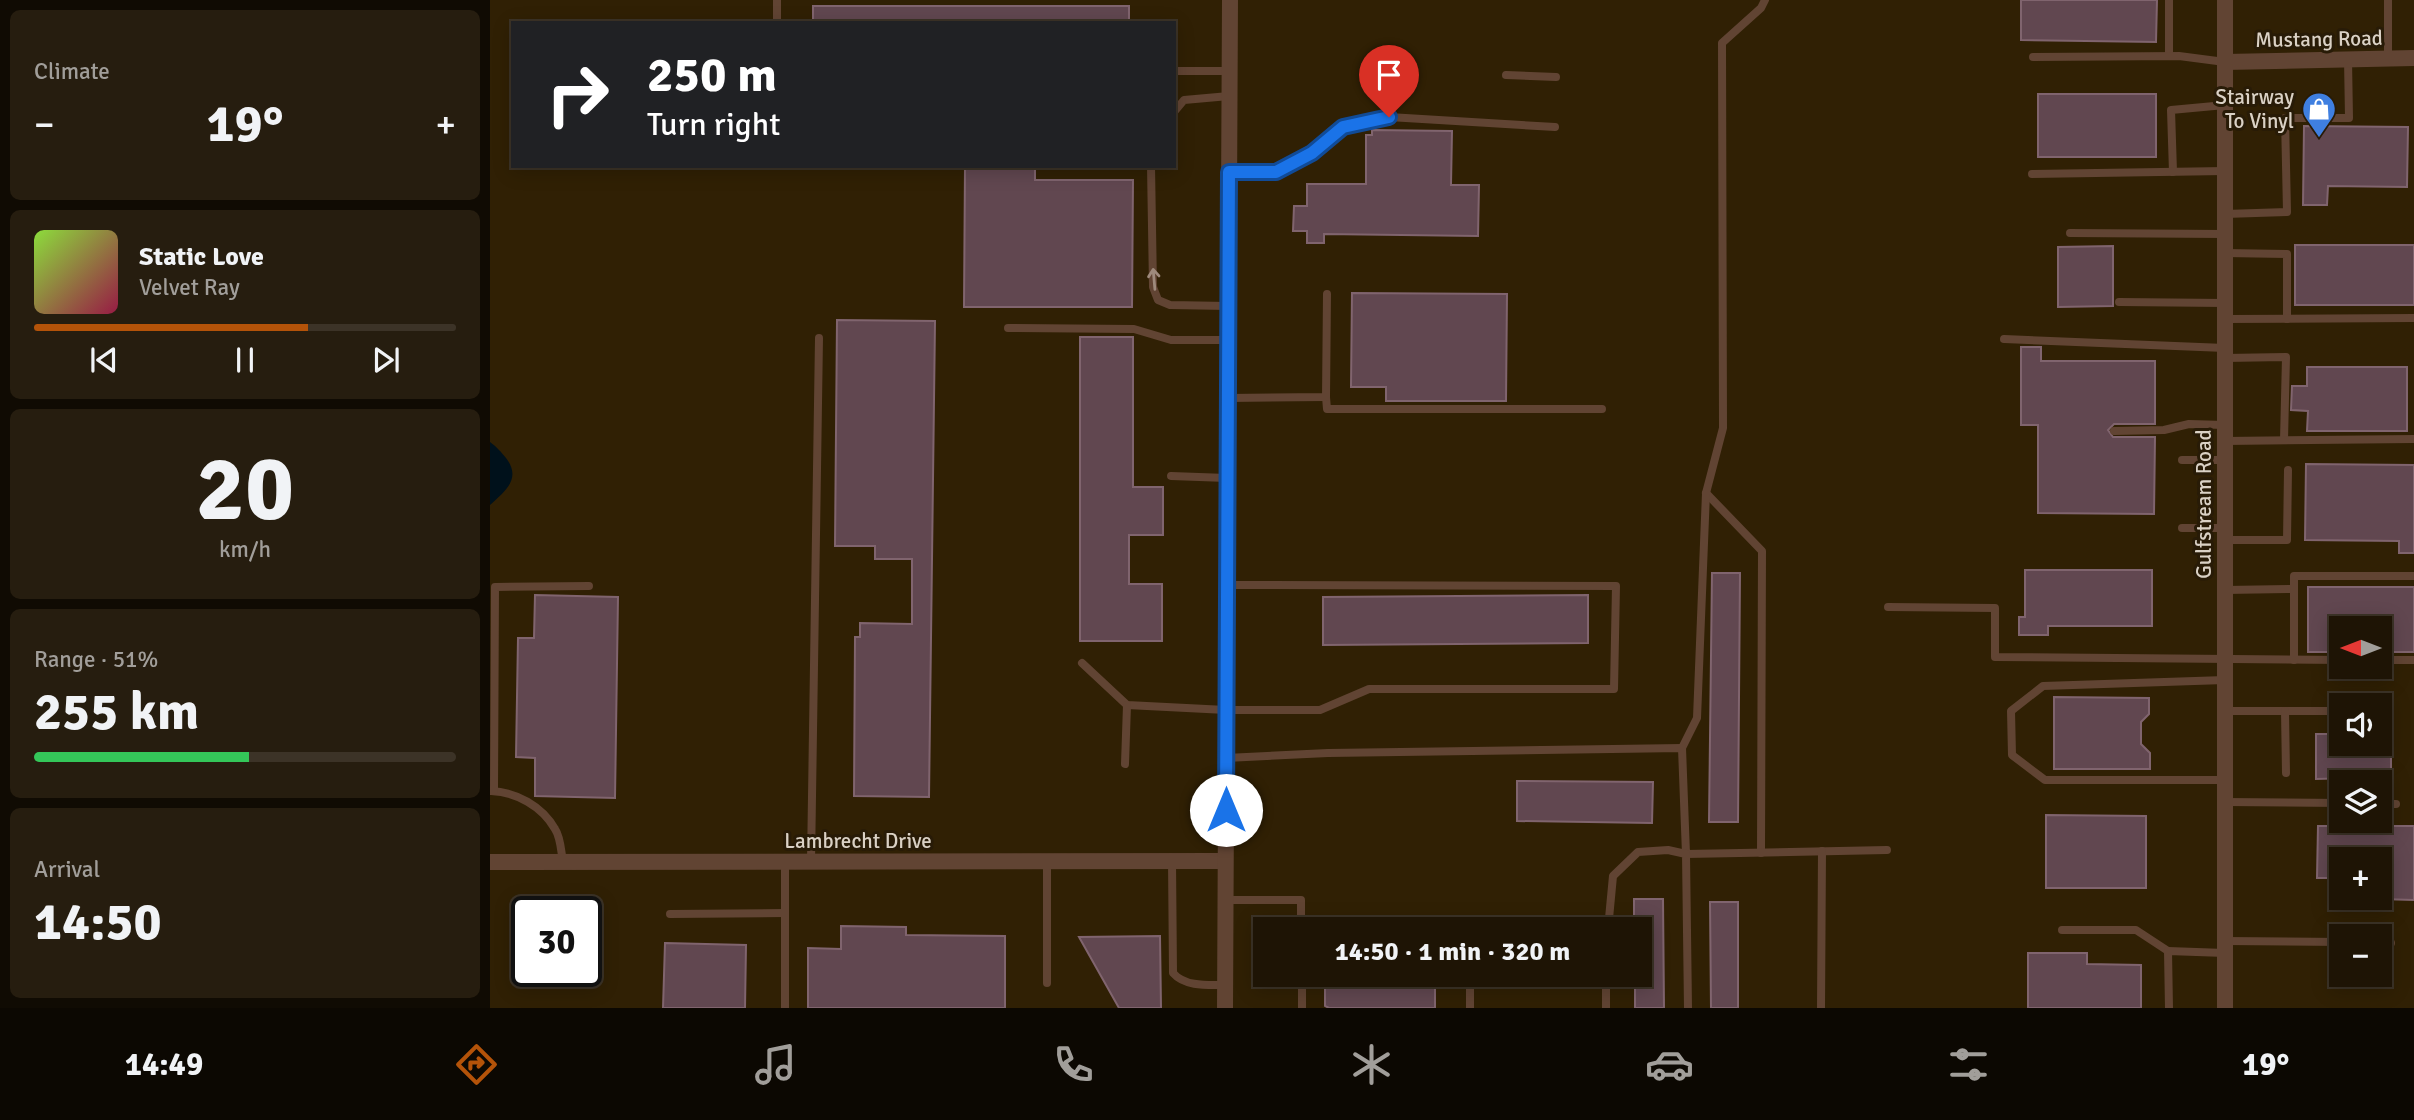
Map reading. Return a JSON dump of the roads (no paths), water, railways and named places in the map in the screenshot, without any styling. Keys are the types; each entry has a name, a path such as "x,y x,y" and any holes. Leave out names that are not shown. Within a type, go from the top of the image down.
{"street":[{"path":"1225,1008 1230,0"},
{"name":"Gulfstream Road","path":"2225,0 2225,1008"},
{"name":"Mustang Road","path":"2225,62 2414,58"},
{"name":"Lambrecht Drive","path":"490,862 1225,861"}],"lane":[{"path":"777,21 778,0"},
{"path":"1688,1008 1682,748 1697,718 1706,493 1724,428 1722,43 1761,8 1765,0"},
{"path":"2169,0 2169,56"},
{"path":"2388,0 2388,59"},
{"path":"2034,57 2169,56 2225,62"},
{"path":"2225,214 2287,212 2286,118 2349,118 2348,60"},
{"path":"1176,71 1229,71"},
{"path":"1506,75 1556,77"},
{"path":"1176,110 1184,100 1229,96"},
{"path":"2172,172 2171,110 2225,106"},
{"path":"1229,172 1276,172 1312,153 1343,127 1389,117 1555,127"},
{"path":"1151,168 1153,287 1158,300 1170,305 1228,306"},
{"path":"2032,174 2225,171"},
{"path":"2070,233 2225,234"},
{"path":"2225,253 2287,254 2287,318"},
{"path":"1327,294 1327,409 1602,409"},
{"path":"2119,302 2287,318 2414,318"},
{"path":"1008,328 1134,329 1171,340 1228,340"},
{"path":"811,862 819,338"},
{"path":"2004,339 2286,357 2284,440"},
{"path":"1228,398 1326,397"},
{"path":"2114,431 2164,430 2189,424 2225,433 2284,440 2414,439"},
{"path":"2182,460 2225,460"},
{"path":"2182,528 2287,540 2288,470"},
{"path":"1171,477 1227,478"},
{"path":"1706,493 1762,551 1760,853"},
{"path":"2294,660 2294,576 2414,576"},
{"path":"1082,663 1127,705 1226,710 1320,710 1369,689 1614,689 1616,586 1227,585"},
{"path":"563,862 556,830 534,806 508,792 492,791 495,587 589,586"},
{"path":"2225,590 2294,589"},
{"path":"1888,607 1995,608 1995,657 2329,660"},
{"path":"2392,660 2414,660"},
{"path":"2225,680 2043,686 2011,711 2012,754 2045,780 2225,780"},
{"path":"1125,764 1127,705"},
{"path":"2225,711 2329,711"},
{"path":"2286,711 2286,773"},
{"path":"1226,758 1328,752 1682,748"},
{"path":"2225,802 2329,803"},
{"path":"1609,917 1613,876 1639,852 1668,850 1686,854 1887,850"},
{"path":"1821,1008 1822,851"},
{"path":"1172,861 1173,973 1178,980 1225,985"},
{"path":"785,862 785,1008"},
{"path":"1047,862 1048,983"},
{"path":"1225,900 1301,900 1301,917"},
{"path":"670,914 785,913"},
{"path":"2062,930 2136,930 2168,951 2329,943"},
{"path":"2168,951 2169,1008"},
{"path":"1302,987 1302,1008"},
{"path":"1470,987 1470,1008"},
{"path":"1606,987 1606,1008"}],"water":[{"path":"490,442 511,465 512,478 510,484 490,505"}],"place":[{"name":"Stairway To Vinyl","path":"2319,139"}]}
